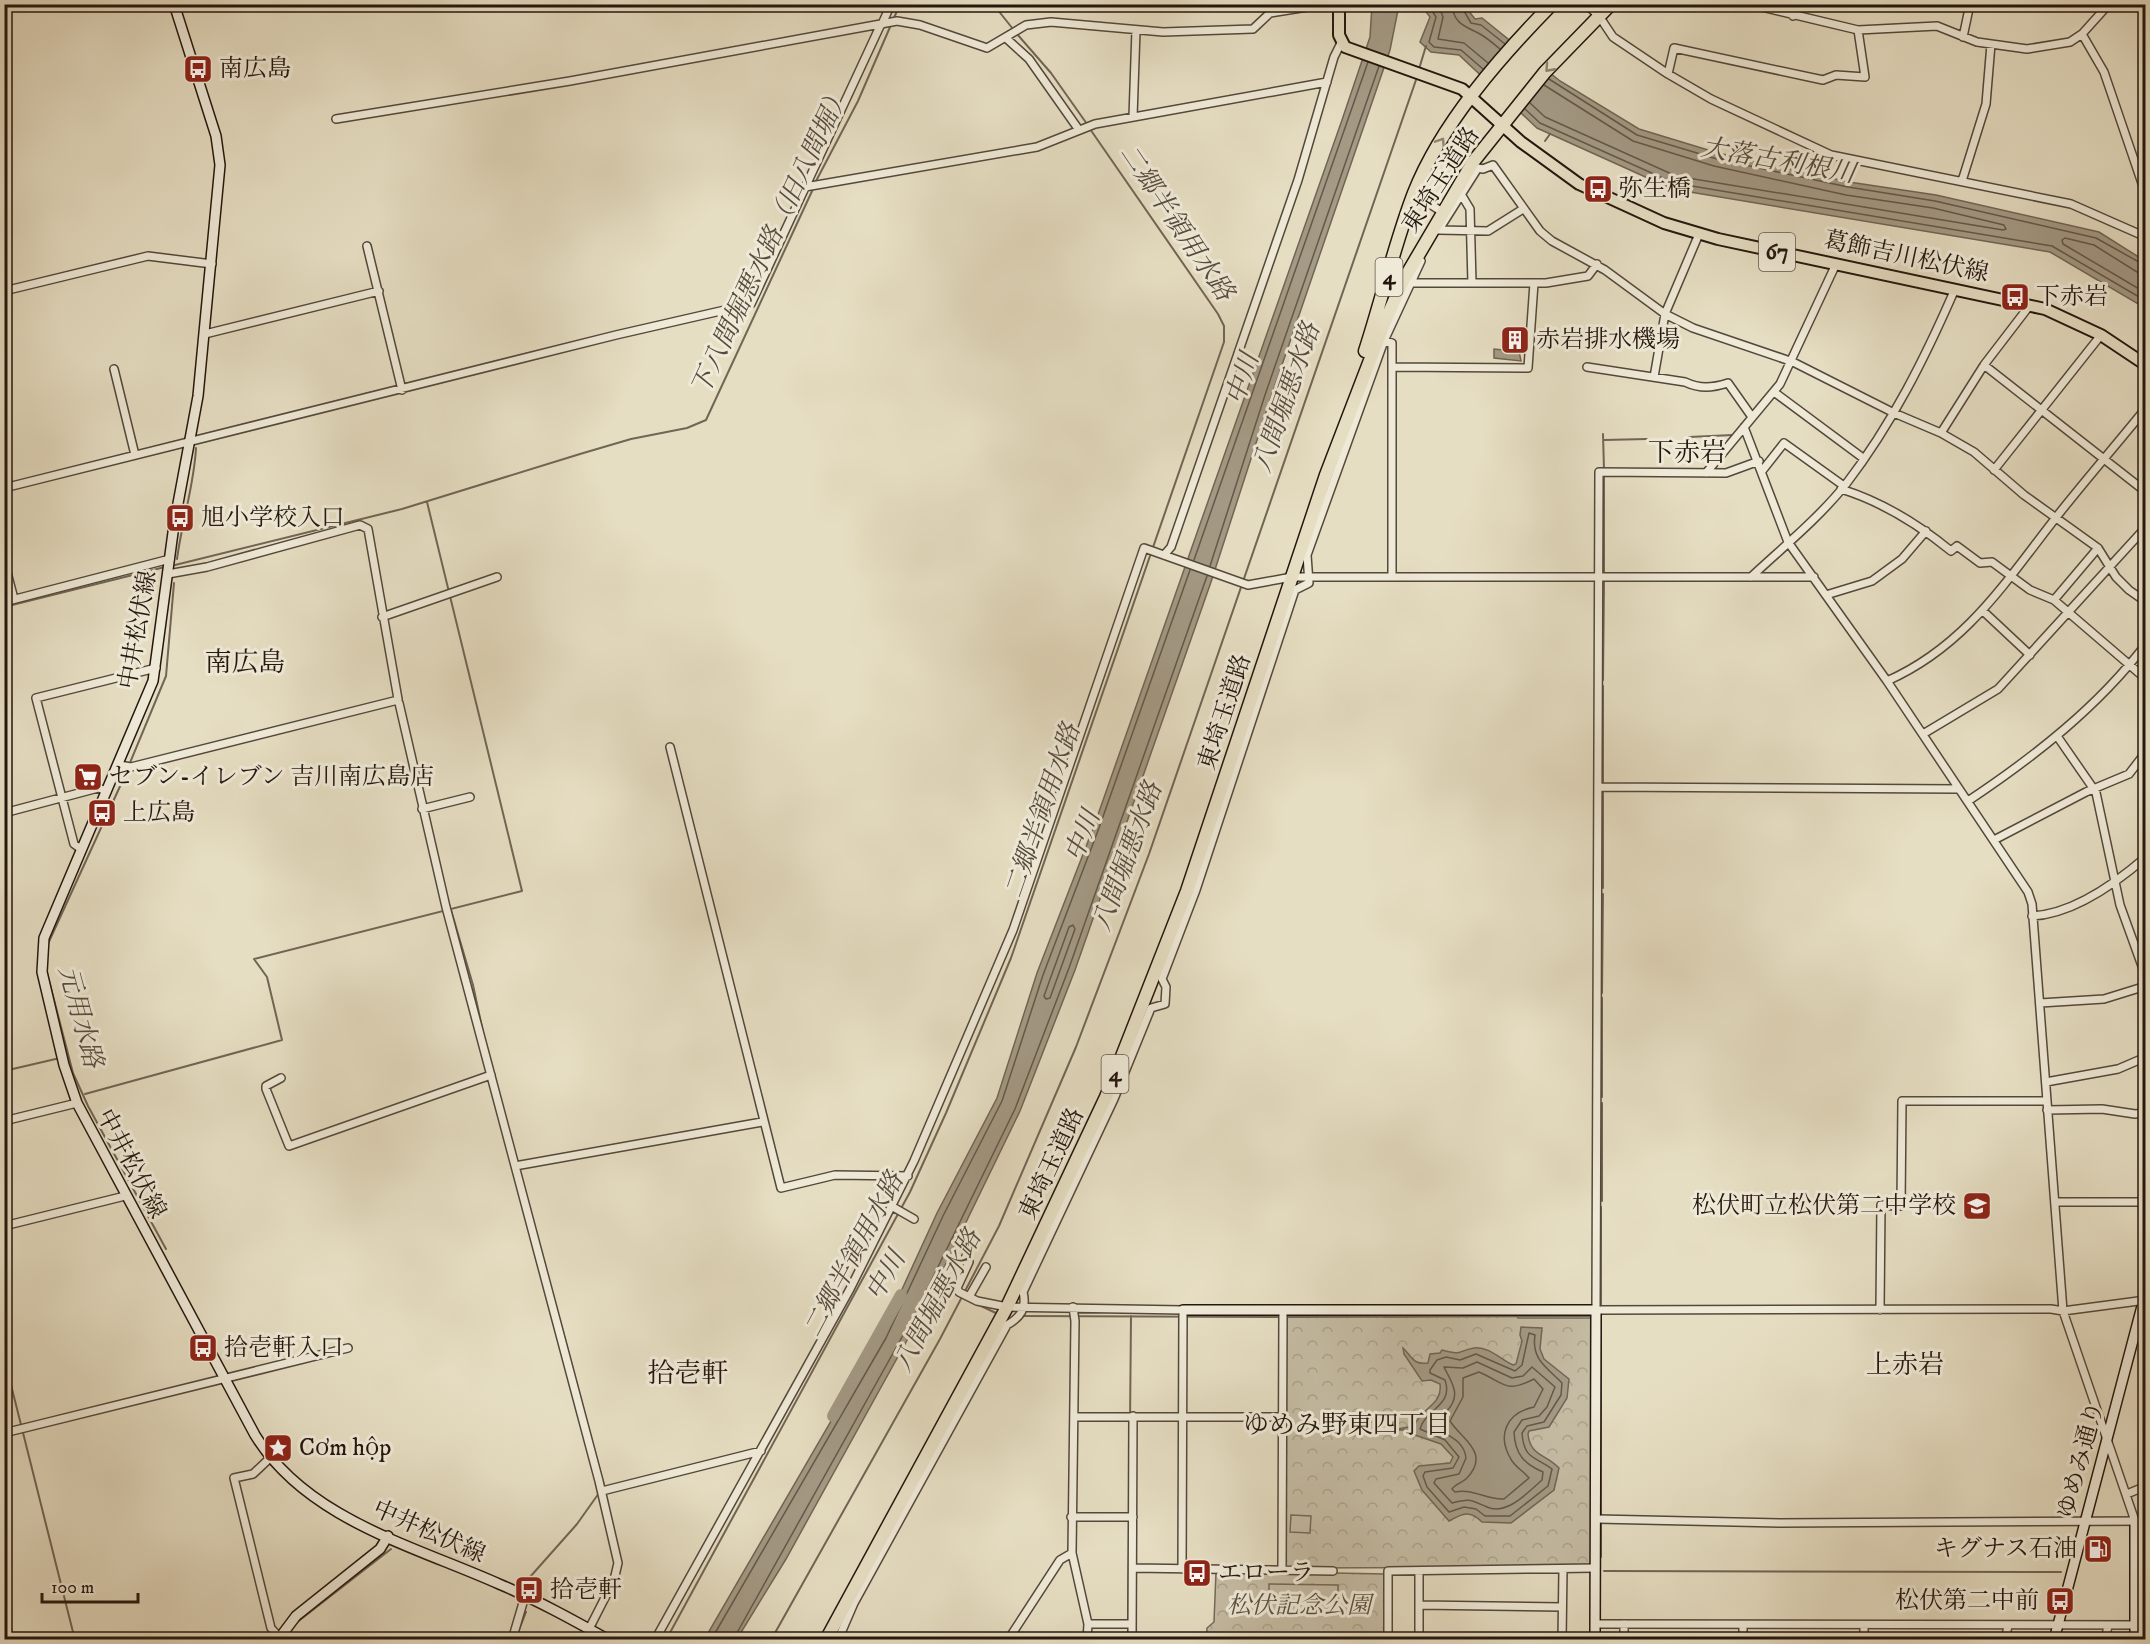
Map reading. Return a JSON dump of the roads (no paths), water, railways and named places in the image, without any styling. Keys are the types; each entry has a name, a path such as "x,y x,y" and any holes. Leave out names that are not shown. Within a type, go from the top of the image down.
{"highway":[{"name":"東埼玉道路","path":"826,1640 1007,1307 1106,1097 1167,948 1326,475 1414,194 1430,160 1475,93 1552,4"},
{"name":"東埼玉道路","path":"1326,475 1403,281 1445,214 1473,162 1545,72 1611,4"}],"main road":[{"name":"中井松伏線","path":"174,4 219,150 220,181 205,334 190,443 170,559 156,668 145,703 119,765 46,930 42,965 64,1065 77,1103 125,1196 270,1458 291,1480 315,1499 388,1536 525,1596 609,1640"},
{"path":"1339,4 1341,43"},
{"name":"葛飾吉川松伏線","path":"1341,43 1351,50 1475,93 1544,160 1579,184 1642,214 1699,234 1955,289 2058,314 2101,335 2145,365"},
{"name":"ゆめみ通り","path":"2054,1640 2145,1297"},
{"path":"1183,1310 1596,1310 1599,1519 1595,1568 1595,1640"},
{"path":"2135,1521 2135,1640"},
{"path":"279,1638 296,1616 380,1550 388,1536"}],"street":[{"path":"4,488 616,335 751,304 891,4"},
{"path":"336,119 581,79 897,21 920,25 982,48 1008,38 1026,25 1059,22 1163,32 1253,29 1270,13 1326,4"},
{"path":"1586,4 1599,16 1613,37 1668,74 1711,99 1831,155 2071,204 2145,237"},
{"path":"1749,4 1858,30 1937,26 1963,37 2027,49 2070,42 2082,34 2109,4"},
{"path":"1793,16 1795,4"},
{"path":"1963,37 1970,4"},
{"path":"1133,117 1136,30"},
{"path":"1668,74 1674,48 1823,80 1836,75 1865,77 1858,30"},
{"path":"2082,34 2104,72 2145,195"},
{"path":"1008,38 1029,59 1079,130"},
{"path":"1164,555 1171,547 1282,224 1334,57 1341,43"},
{"path":"1962,181 1986,104 1991,44"},
{"path":"804,187 1038,147 1095,124 1328,82"},
{"path":"838,1640 854,1603 1007,1325 1016,1322 1024,1307 1023,1292 1114,1099 1151,1008 1165,1004 1166,987 1162,979 1196,890 1295,590 1308,585 1307,555 1384,341 1409,283 1445,214 1478,168 1483,169 1493,165 1540,231 1552,241 1597,264 1665,314 1693,328 1793,362 1894,413 1941,433 1974,452 2055,519 2098,548 2116,577 2145,602"},
{"path":"1414,194 1445,214"},
{"path":"1461,194 1470,209 1472,283"},
{"path":"1438,230 1488,231 1523,209"},
{"path":"1654,377 1665,314 1699,234"},
{"path":"367,246 402,390"},
{"path":"4,291 148,256 212,264"},
{"path":"1409,283 1534,283 1588,276 1597,264"},
{"path":"1706,473 1774,392 1793,362 1836,264"},
{"path":"1392,368 1528,368 1534,283"},
{"path":"1751,578 1843,487 1894,413 1930,345 1955,289"},
{"path":"205,334 379,291"},
{"path":"1941,433 1984,365 2030,306"},
{"path":"1994,470 2101,335"},
{"path":"1384,341 1392,343 1392,577"},
{"path":"1984,365 2145,492"},
{"path":"1587,367 1685,382 1695,386 1713,387 1728,383 1752,417"},
{"path":"114,369 135,456"},
{"path":"1774,392 1863,458"},
{"path":"1887,681 1946,647 1983,611 2145,408"},
{"path":"1744,427 1759,461 1788,542 1887,681 2028,892 2032,904 2063,1311 2135,1521"},
{"path":"1762,471 1784,443 1843,487 1877,502 1926,531 1951,551 1957,546 1980,563 1992,562 2030,590 2070,610 2145,679"},
{"path":"1759,461 1726,473 1599,472 1596,1310 2051,1309 2063,1311 2145,1297"},
{"path":"168,574 207,567 360,525 368,530 397,701 422,809 490,1075 579,1391 618,1563 614,1580 589,1629"},
{"path":"1923,734 1998,689 2145,527"},
{"path":"1826,595 1872,581 1902,559 1926,531"},
{"path":"655,1640 761,1451 908,1176 1013,930 1144,548 1248,585 1292,577 1814,577"},
{"path":"2054,600 2098,548"},
{"path":"4,602 170,559"},
{"path":"4,561 14,599"},
{"path":"382,617 497,577"},
{"path":"1983,611 2030,655"},
{"path":"1968,801 2014,770 2058,736 2129,666 2145,644"},
{"path":"81,849 75,846 36,698 156,668"},
{"path":"119,765 131,767 397,701"},
{"path":"2058,736 2094,788 2117,882 2120,905 2145,977"},
{"path":"670,747 762,1122 781,1188 835,1174 908,1176"},
{"path":"1994,840 2094,788 2129,774 2145,752"},
{"path":"1598,787 1959,789"},
{"path":"4,813 98,788 107,791"},
{"path":"422,809 470,797"},
{"path":"2032,916 2072,905 2117,882 2145,857"},
{"path":"2040,1003 2104,999 2145,986"},
{"path":"2046,1082 2118,1069 2145,1057"},
{"path":"281,1078 266,1086 266,1089 289,1146 490,1075"},
{"path":"1880,1310 1881,1205 1900,1206 1902,1101 2047,1101"},
{"path":"4,1121 77,1103"},
{"path":"2047,1110 2102,1109 2135,1114 2145,1113"},
{"path":"515,1166 762,1122"},
{"path":"4,1226 125,1196"},
{"path":"2055,1202 2145,1202"},
{"path":"892,1207 914,1219"},
{"path":"966,1256 969,1262 957,1288 969,1298 1007,1307 1183,1310 1182,1569"},
{"path":"969,1298 986,1267"},
{"path":"1073,1307 1075,1320 1072,1553 1088,1624 1087,1640"},
{"path":"1282,1570 1283,1311"},
{"path":"4,1433 348,1348"},
{"path":"1132,1640 1133,1416"},
{"path":"1074,1417 1284,1417"},
{"path":"602,1491 761,1451"},
{"path":"270,1458 253,1474 234,1478 271,1628 279,1638"},
{"path":"2127,1494 2145,1486"},
{"path":"1071,1517 1133,1517"},
{"path":"1599,1519 1780,1523 2145,1521"},
{"path":"1008,1640 1059,1560 1072,1553"},
{"path":"1133,1568 1334,1571"},
{"path":"1388,1640 1388,1571 1595,1568"},
{"path":"1562,1640 1563,1569"},
{"path":"1419,1571 1419,1640"},
{"path":"512,1640 525,1596"},
{"path":"1419,1605 1562,1607"},
{"path":"1088,1624 1132,1624"},
{"path":"1595,1624 2145,1625"},
{"path":"1624,1624 1624,1640"},
{"path":"1743,1625 1743,1640"},
{"path":"1864,1625 1864,1640"},
{"path":"2005,1640 2008,1626"},
{"path":"2105,1640 2108,1626"}],"water":[{"path":"1372,5 1399,5 1390,50 1271,397 1211,582 1075,970 1020,1111 921,1315 786,1559 737,1639 704,1640 881,1335 937,1213 997,1098 1037,973 1094,826 1342,120 1370,37"},
{"path":"1421,5 1464,5 1475,19 1482,18 1560,81 1639,129 1718,153 1849,182 1936,195 2099,232 2145,261 2145,308 2050,252 1672,189 1537,128 1459,55 1431,52 1420,42 1430,17"},
{"path":"1513,348 1519,351 1521,361 1494,358 1494,349 1513,351"},
{"path":"1521,1327 1542,1328 1540,1349 1544,1359 1569,1379 1567,1398 1549,1427 1529,1431 1528,1434 1535,1451 1559,1468 1554,1490 1511,1523 1482,1522 1470,1514 1458,1516 1449,1521 1422,1490 1414,1471 1419,1466 1450,1463 1453,1457 1441,1444 1415,1435 1411,1430 1392,1430 1414,1426 1421,1415 1435,1402 1440,1391 1440,1384 1431,1380 1422,1381 1404,1354 1403,1348 1419,1363 1428,1363 1430,1354 1440,1353 1442,1350 1457,1353 1479,1348 1490,1351 1513,1365 1516,1364 1522,1341"}],"waterway":[{"name":"下八間堀悪水路（旧八間堀）","path":"815,183 858,101 900,4"},
{"name":"二郷半領用水路","path":"993,4 1013,29"},
{"name":"二郷半領用水路","path":"1017,34 1051,73 1087,124"},
{"name":"八間堀悪水路","path":"1419,69 1426,46"},
{"name":"八間堀悪水路","path":"771,1640 940,1339 999,1226 1076,1047 1149,854 1417,77"},
{"name":"二郷半領用水路","path":"666,1640 910,1192 946,1113 1011,958 1224,342 1224,326 1218,314 1090,129"},
{"path":"1545,141 1550,134"},
{"name":"下八間堀悪水路（旧八間堀）","path":"171,566 402,509 631,439 687,428 706,420 813,189"},
{"path":"1603,434 1604,470"},
{"path":"1689,437 1733,435"},
{"path":"1604,440 1647,439"},
{"name":"元用水路","path":"177,559 196,448"},
{"path":"1604,475 1604,575"},
{"path":"85,1094 282,1040 267,977 254,959 522,891 427,502"},
{"name":"下八間堀悪水路（旧八間堀）","path":"4,607 165,567"},
{"path":"1603,680 1604,582"},
{"name":"元用水路","path":"47,946 122,782 166,676 174,583"},
{"path":"1603,686 1603,784"},
{"path":"1603,790 1603,888"},
{"path":"1602,993 1603,894"},
{"path":"451,910 473,985 483,1032"},
{"name":"元用水路","path":"46,969 73,1073 88,1106 166,1249"},
{"path":"1602,998 1602,1097"},
{"path":"4,1071 60,1058"},
{"path":"1602,1103 1602,1201"},
{"path":"1601,1207 1601,1306"},
{"name":"中川","path":"833,1416 901,1295"},
{"path":"962,1297 998,1314"},
{"path":"1601,1312 1601,1516"},
{"path":"1022,1316 1280,1317"},
{"path":"1128,1640 1131,1316"},
{"path":"1286,1317 1592,1316"},
{"path":"522,1586 577,1524 604,1486 560,1321"},
{"path":"4,1357 75,1640"},
{"path":"1601,1522 1601,1557"},
{"path":"296,1623 391,1549"},
{"path":"1604,1571 2061,1572"},
{"path":"2138,1573 2146,1573"},
{"name":"元用水路","path":"515,1640 526,1612"},
{"path":"2138,1629 2146,1629"}],"place":[{"name":"南広島","path":"198,69"},
{"name":"弥生橋","path":"1598,189"},
{"name":"下赤岩","path":"2015,297"},
{"name":"赤岩排水機場","path":"1515,340"},
{"name":"旭小学校入口","path":"180,518"},
{"name":"セブン-イレブン 吉川南広島店","path":"88,777"},
{"name":"上広島","path":"102,813"},
{"name":"松伏町立松伏第二中学校","path":"1977,1206"},
{"name":"拾壱軒入口","path":"203,1348"},
{"name":"Cơm hộp","path":"278,1448"},
{"name":"キグナス石油","path":"2098,1549"},
{"name":"エローラ","path":"1197,1573"},
{"name":"拾壱軒","path":"529,1590"},
{"name":"松伏第二中前","path":"2060,1601"}],"district":[{"name":"下赤岩","path":"1687,453"},
{"name":"南広島","path":"245,663"},
{"name":"上赤岩","path":"1905,1365"},
{"name":"拾壱軒","path":"688,1374"},
{"name":"ゆめみ野東四丁目","path":"1347,1425"}],"water label":[{"name":"大落古利根川","path":"1778,161"}],"park label":[{"name":"松伏記念公園","path":"1299,1606"}]}
